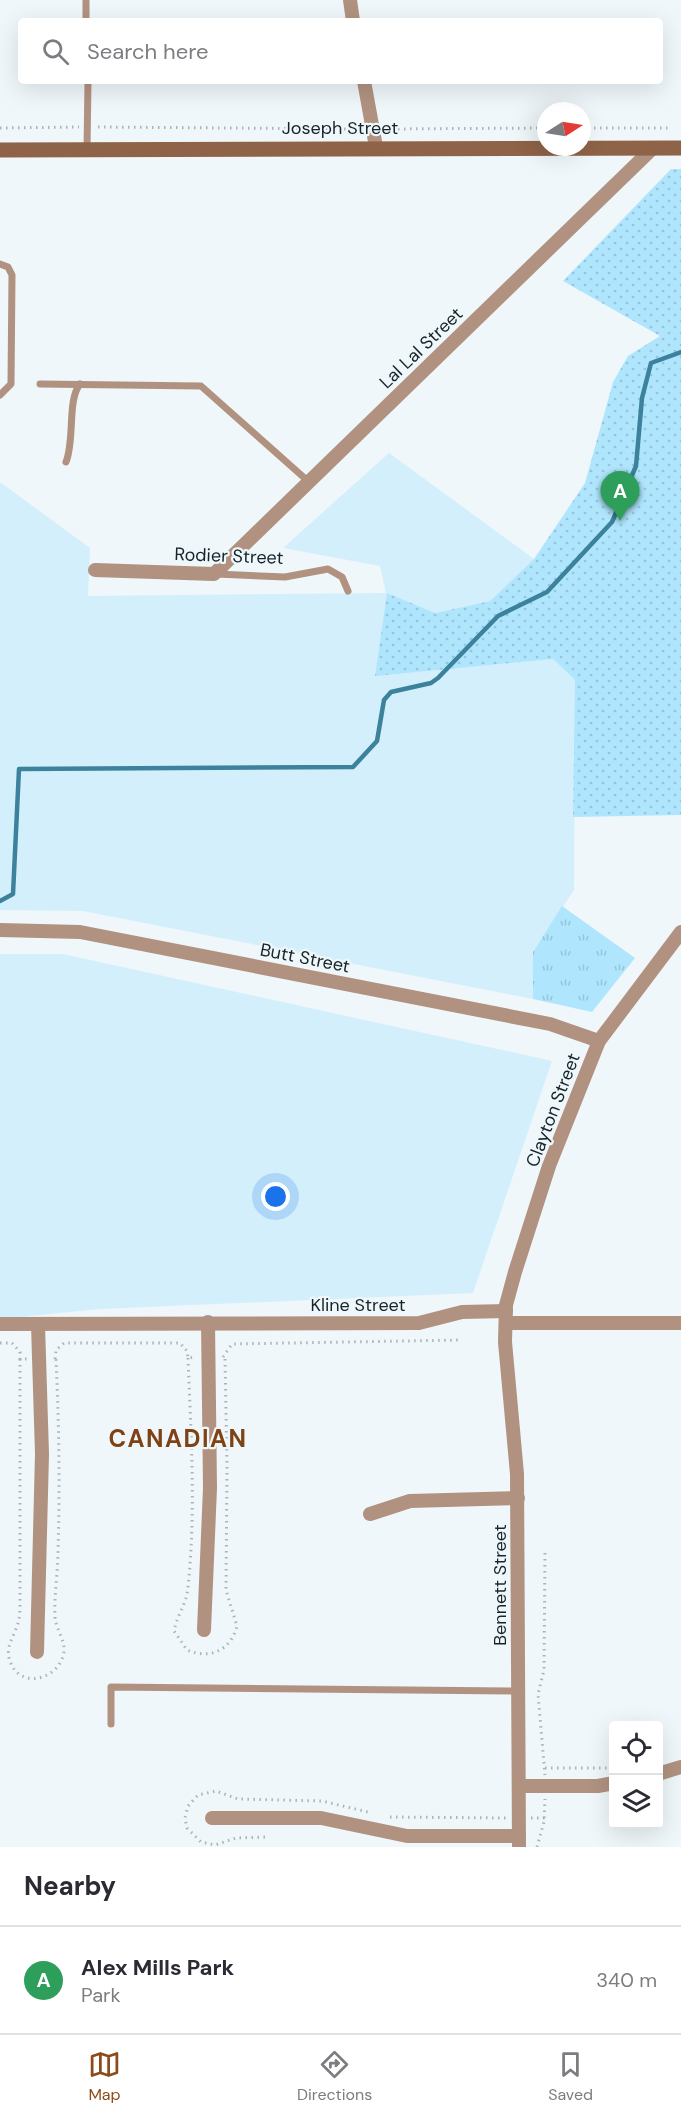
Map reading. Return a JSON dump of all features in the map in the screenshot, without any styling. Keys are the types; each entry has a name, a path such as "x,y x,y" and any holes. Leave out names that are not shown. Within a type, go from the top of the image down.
{"street":[{"path":"350,0 353,18"},
{"path":"364,84 376,147"},
{"name":"Joseph Street","path":"0,150 376,147 681,148"},
{"name":"Lal Lal Street","path":"214,574 653,148"},
{"name":"Rodier Street","path":"95,570 214,574"},
{"name":"Butt Street","path":"0,930 80,932 550,1024 599,1041"},
{"name":"Clayton Street","path":"506,1317 514,1272 549,1166 599,1041 681,932"},
{"name":"Kline Street","path":"0,1324 419,1323 462,1312 506,1317 681,1323"},
{"name":"Bennett Street","path":"506,1317 518,1498 519,1842"},
{"path":"204,1630 210,1488 208,1322"},
{"path":"37,1652 42,1454 38,1325"},
{"path":"369,1514 415,1500 518,1498"},
{"path":"663,1772 681,1767"},
{"path":"520,1786 598,1786 609,1784"},
{"path":"212,1818 321,1818 407,1836 519,1842"}],"lane":[{"path":"86,0 86,18"},
{"path":"87,149 88,84"},
{"path":"0,264 8,267 12,274 12,343 11,384 0,395"},
{"path":"40,384 201,386 309,482"},
{"path":"66,462 72,440 74,394 80,384"},
{"name":"Rodier Street","path":"214,574 285,577 328,569 342,577 348,591"},
{"path":"111,1724 111,1687 519,1691"}],"path":[{"path":"0,128 537,128"},
{"path":"591,128 672,128"},
{"path":"537,1847 545,1818 545,1768 538,1694 544,1670 545,1552"},
{"path":"545,1768 609,1768"}],"shaded area":[{"path":"389,453 534,559 490,601 435,613 375,675 553,659 575,680 574,890 533,952 533,999 83,911 0,910 0,482 90,548 88,596 386,593 380,566 283,548"},
{"path":"0,954 63,954 552,1061 473,1293 100,1309 0,1319"}],"green space":[{"path":"671,169 681,169 681,815 573,817 575,680 553,659 375,676 387,593 435,613 490,601 534,559 585,483 613,382 628,356 660,336 563,281"},
{"path":"562,906 635,958 592,1012 533,999 533,952"}],"waterway":[{"path":"0,901 13,894 19,769 353,767 377,741 384,700 391,692 431,683 438,678 498,616 547,592 612,522 636,466 642,398 651,363 681,352"}],"place":[{"name":"Alex Mills Park","path":"620,521"}],"district":[{"name":"CANADIAN","path":"178,1439"}]}
